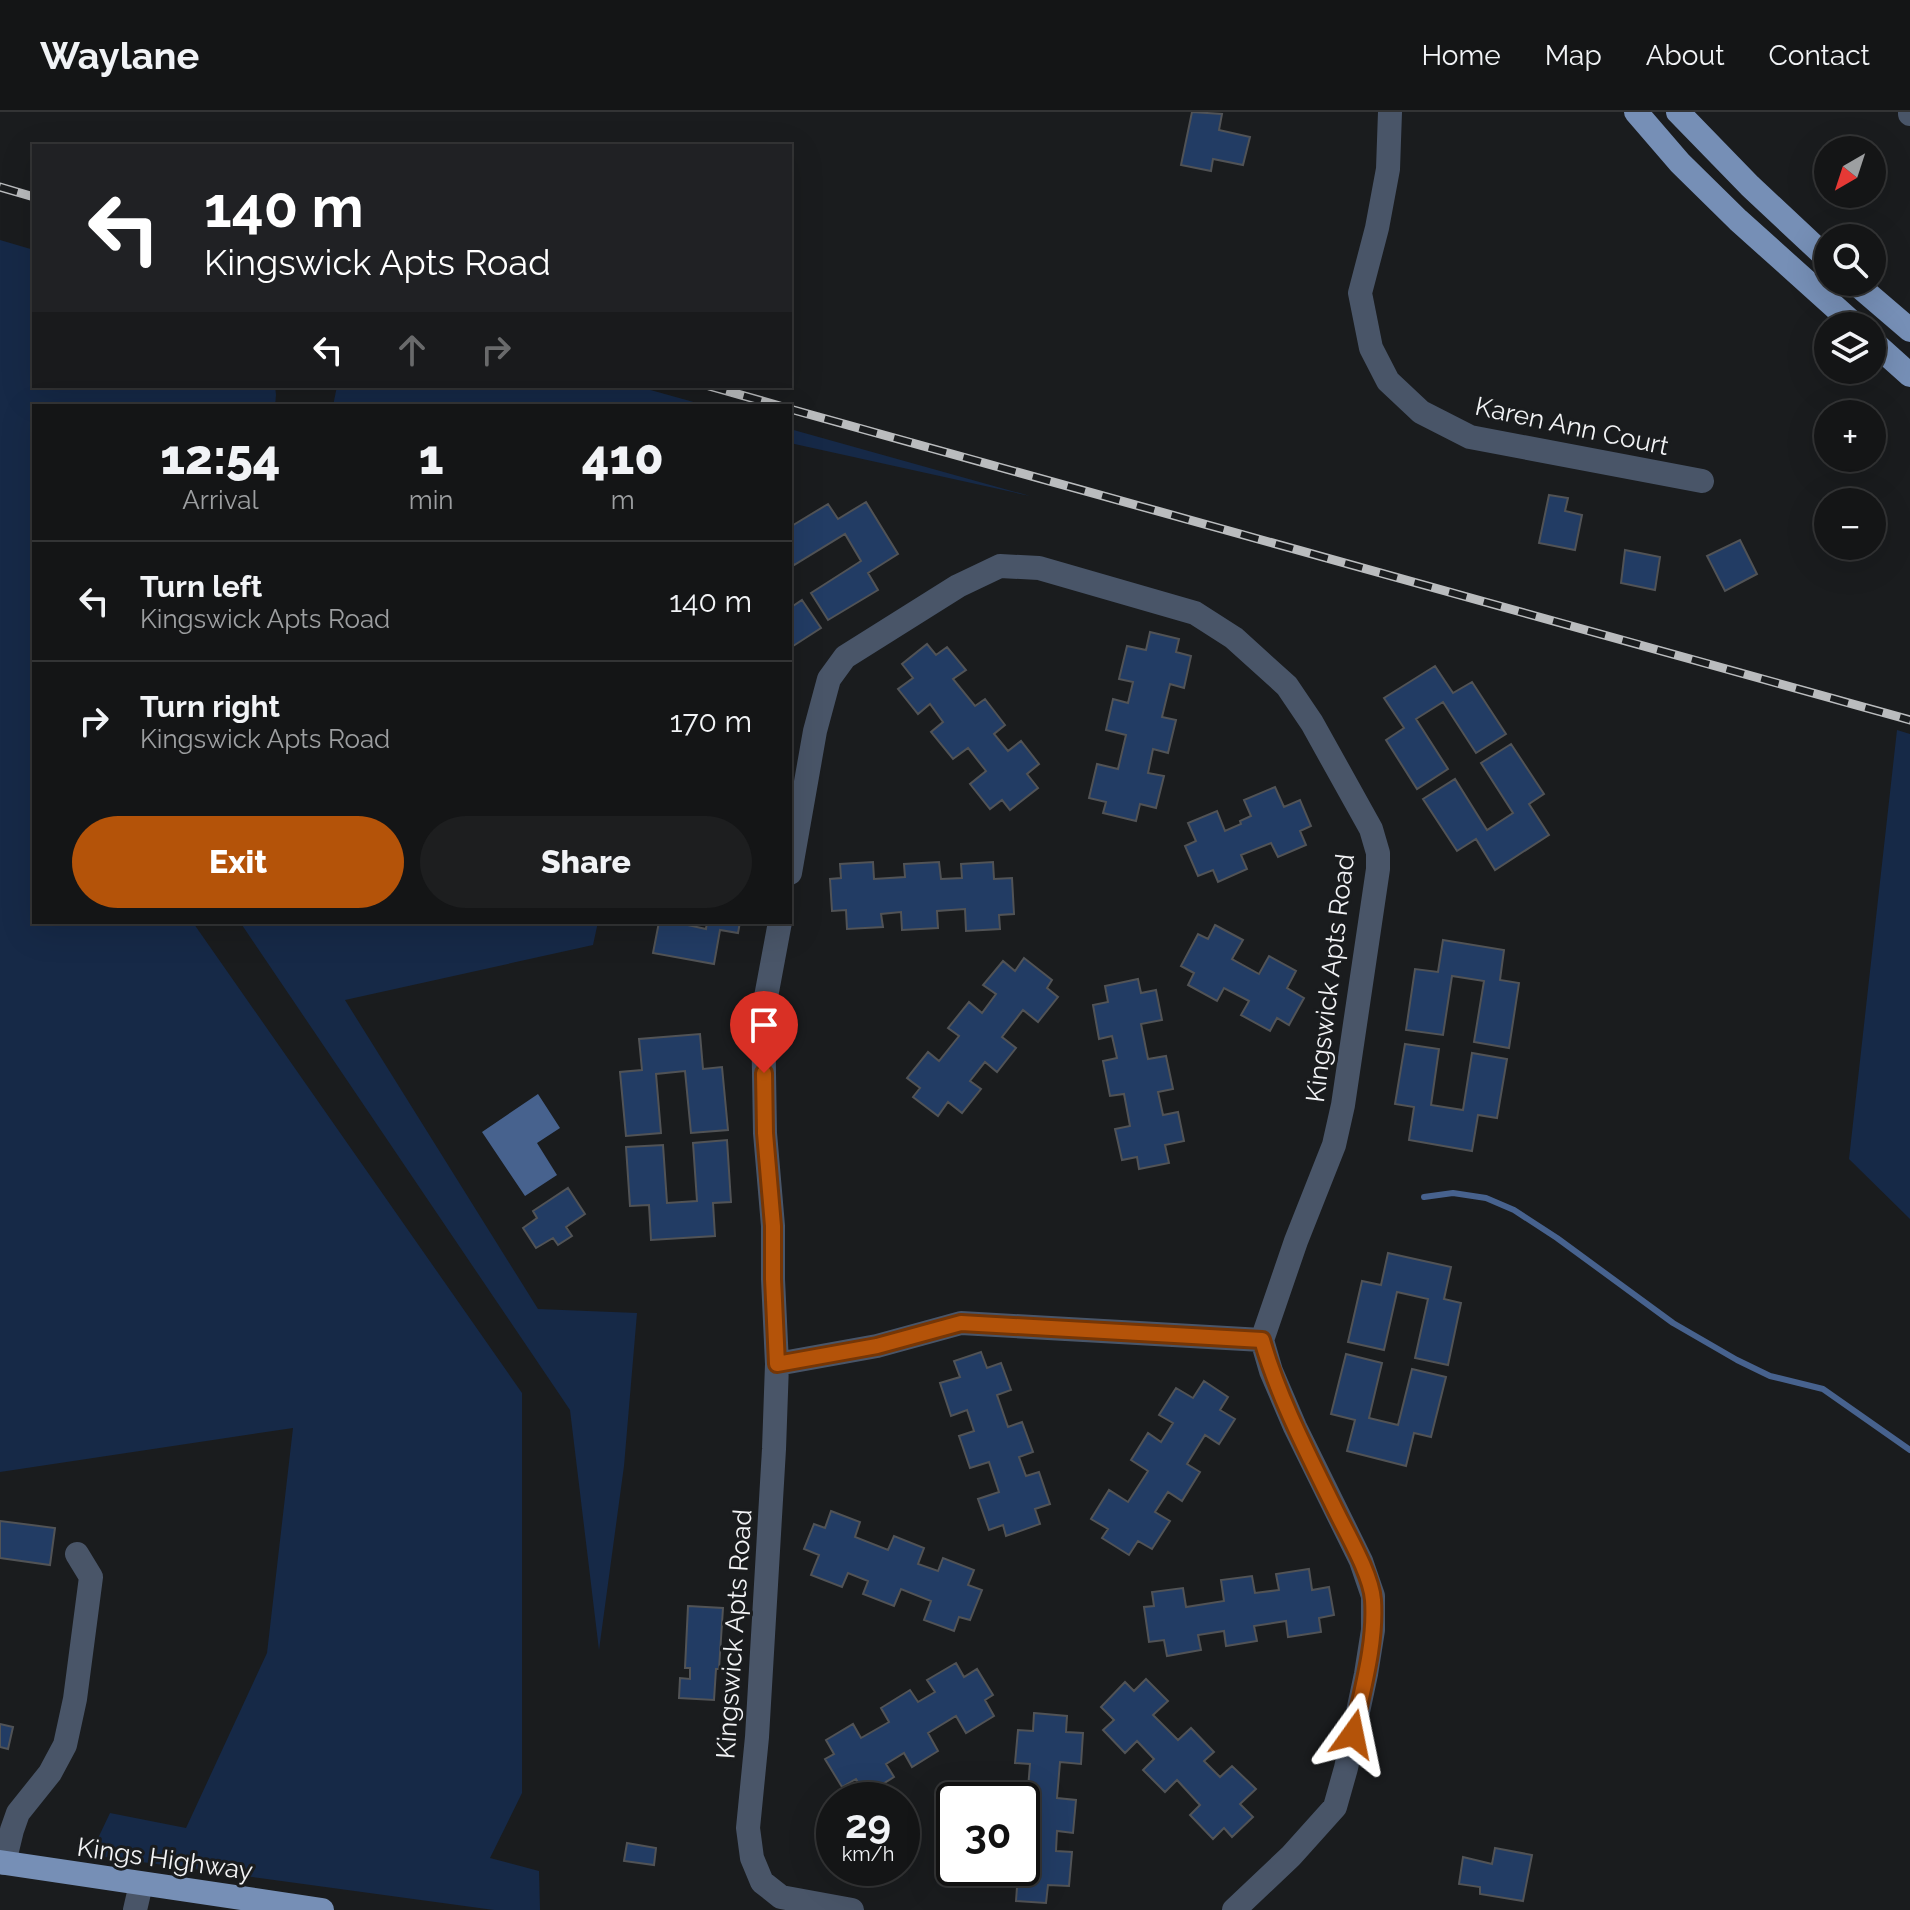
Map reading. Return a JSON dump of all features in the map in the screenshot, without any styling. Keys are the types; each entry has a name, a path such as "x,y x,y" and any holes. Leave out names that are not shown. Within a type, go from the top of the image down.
{"main road":[{"path":"1636,112 1699,182 1841,312"},
{"path":"1678,112 1814,246"},
{"path":"1870,296 1910,330"},
{"path":"1886,354 1910,375"},
{"name":"Kings Highway","path":"2,1862 322,1910"}],"street":[{"name":"Karen Ann Court","path":"1390,112 1388,169 1360,293 1371,348 1388,381 1421,412 1470,437 1702,481"},
{"name":"Kingswick Apts Road","path":"792,862 815,731 829,679 845,657 958,586 1000,566 1039,568 1195,613 1234,638 1287,686 1312,723 1371,829 1378,853 1378,869 1343,1105 1334,1145 1262,1340"},
{"name":"Kingswick Apts Road","path":"780,924 763,1013 765,1133 773,1226 777,1364 757,1737 748,1828 752,1858 762,1882 780,1906 852,1910"},
{"path":"777,1364 877,1346 961,1323 1262,1340 1271,1371 1295,1427 1361,1561 1373,1596 1373,1630 1346,1768 1335,1807 1291,1856 1234,1910"},
{"path":"2,1862 6,1824 50,1773 65,1745 75,1699 91,1577 77,1554"},
{"path":"135,1910 141,1884"}],"shaded area":[{"path":"0,240 32,249 32,388 275,388 275,404 32,404 32,924 194,924 522,1393 522,1793 490,1858 539,1871 540,1910 494,1910 90,1855 110,1813 186,1828 267,1653 293,1428 0,1472"},
{"path":"337,388 643,388 701,404 333,404"},
{"path":"792,430 1030,496 792,443"},
{"path":"1897,730 1910,734 1910,1219 1849,1159"},
{"path":"241,924 598,924 593,945 345,1000 538,1309 637,1313 624,1466 599,1650 570,1410"},
{"path":"538,1094 560,1128 537,1143 557,1175 525,1196 482,1132"}],"building":[{"path":"1192,112 1222,114 1219,130 1250,137 1243,165 1213,159 1211,171 1181,165"},
{"path":"1549,495 1568,498 1565,511 1582,515 1575,550 1539,543"},
{"path":"866,502 898,554 868,573 878,590 828,620 811,593 861,561 845,534 794,565 792,526 828,504 838,519"},
{"path":"1740,540 1757,574 1725,591 1707,556"},
{"path":"1625,550 1660,557 1655,590 1621,583"},
{"path":"802,600 821,628 792,647 792,607"},
{"path":"1150,632 1179,639 1176,652 1191,656 1184,688 1170,684 1162,717 1176,720 1168,753 1153,749 1148,773 1164,776 1156,808 1140,804 1136,821 1103,813 1106,802 1089,798 1097,764 1118,769 1126,735 1106,730 1113,699 1128,703 1133,682 1119,679 1127,646 1146,650"},
{"path":"927,644 936,655 947,647 966,670 953,679 975,706 985,699 1005,725 994,734 1008,751 1021,741 1039,764 1027,774 1038,788 1010,810 1002,800 990,809 970,784 986,771 968,748 953,759 931,732 943,722 930,704 918,714 898,689 913,678 902,664"},
{"path":"1435,666 1453,693 1472,682 1506,734 1476,753 1443,702 1416,719 1448,769 1417,789 1386,740 1404,728 1384,698"},
{"path":"1511,744 1544,794 1529,804 1549,835 1495,870 1476,839 1457,851 1423,799 1455,779 1487,830 1513,813 1481,763"},
{"path":"1275,787 1284,807 1300,800 1311,826 1300,831 1306,845 1278,857 1271,843 1241,855 1247,869 1218,882 1213,870 1198,876 1185,846 1196,841 1188,823 1217,811 1225,831 1251,816 1244,800"},
{"path":"873,862 874,879 905,877 904,864 939,862 941,879 962,878 961,864 993,862 994,879 1012,878 1014,914 999,915 1000,929 966,931 965,909 937,911 938,928 902,930 901,912 881,914 883,927 847,929 846,910 832,911 830,879 841,878 840,864"},
{"path":"659,924 683,924 706,929 707,924 740,924 738,933 720,930 714,964 653,953"},
{"path":"1215,925 1243,940 1232,959 1259,974 1269,956 1296,971 1287,988 1304,998 1289,1025 1277,1018 1270,1031 1241,1015 1249,1001 1224,988 1217,1001 1188,985 1194,973 1181,966 1198,934 1208,939"},
{"path":"1443,940 1504,950 1500,980 1519,983 1509,1048 1474,1042 1484,981 1452,976 1443,1035 1406,1030 1415,969 1438,972"},
{"path":"1024,958 1052,980 1047,988 1058,997 1038,1022 1023,1010 1002,1037 1016,1048 997,1072 985,1062 970,1081 981,1089 962,1113 948,1102 938,1116 913,1097 920,1088 907,1078 928,1052 939,1061 959,1036 948,1028 969,1002 982,1013 996,994 983,985 1003,961 1015,971"},
{"path":"1138,979 1141,993 1156,990 1162,1020 1141,1024 1148,1059 1166,1056 1173,1089 1158,1092 1163,1115 1178,1112 1184,1141 1165,1145 1169,1163 1139,1169 1137,1157 1122,1160 1115,1129 1130,1126 1124,1094 1110,1096 1103,1061 1117,1058 1112,1036 1099,1039 1093,1005 1108,1002 1105,986"},
{"path":"700,1034 703,1069 722,1067 728,1130 691,1133 685,1071 656,1074 661,1133 626,1136 620,1072 642,1070 639,1039"},
{"path":"1405,1044 1439,1049 1431,1105 1463,1110 1472,1053 1507,1059 1497,1118 1478,1115 1472,1151 1409,1140 1414,1107 1395,1104"},
{"path":"727,1140 731,1202 713,1203 715,1236 651,1240 649,1205 630,1206 626,1147 663,1145 667,1203 697,1201 693,1143"},
{"path":"568,1188 585,1214 566,1227 572,1236 558,1245 553,1238 536,1248 523,1228 537,1218 533,1211"},
{"path":"1388,1253 1451,1267 1444,1299 1461,1303 1448,1365 1415,1358 1428,1299 1397,1292 1384,1350 1348,1342 1362,1281 1381,1285"},
{"path":"981,1352 987,1368 1001,1363 1011,1390 997,1395 1008,1427 1022,1422 1033,1452 1019,1457 1026,1476 1039,1472 1050,1504 1035,1509 1040,1524 1006,1536 1003,1525 989,1530 978,1499 999,1492 989,1462 970,1468 959,1436 974,1431 967,1410 951,1416 940,1383 960,1377 954,1361"},
{"path":"1346,1354 1382,1363 1369,1418 1398,1425 1412,1369 1446,1377 1431,1437 1414,1433 1406,1466 1347,1451 1355,1420 1331,1414"},
{"path":"1204,1381 1228,1397 1220,1410 1235,1419 1219,1444 1205,1435 1187,1464 1200,1472 1182,1501 1168,1492 1155,1512 1170,1521 1152,1549 1138,1541 1129,1555 1102,1538 1108,1529 1091,1519 1109,1490 1128,1502 1148,1471 1131,1460 1148,1433 1161,1442 1173,1423 1159,1415 1176,1388 1193,1398"},
{"path":"831,1511 860,1522 855,1537 888,1550 894,1536 924,1548 918,1564 938,1571 943,1558 974,1570 968,1585 982,1590 970,1620 959,1617 954,1631 924,1620 931,1601 901,1589 894,1606 863,1594 868,1581 848,1573 842,1587 811,1575 819,1555 804,1549 814,1524 825,1528"},
{"path":"0,1521 55,1528 50,1565 0,1558"},
{"path":"1309,1569 1312,1590 1329,1587 1334,1615 1319,1618 1321,1632 1288,1637 1286,1621 1254,1626 1257,1641 1226,1646 1224,1631 1198,1635 1201,1650 1167,1656 1164,1640 1149,1642 1144,1607 1154,1606 1152,1592 1183,1588 1186,1607 1224,1601 1221,1580 1252,1576 1255,1593 1279,1590 1276,1574"},
{"path":"688,1606 723,1608 714,1700 679,1698 680,1678 690,1679 690,1668 685,1668"},
{"path":"956,1663 964,1677 977,1669 993,1695 985,1700 994,1716 966,1733 956,1716 928,1733 938,1751 912,1767 904,1753 886,1764 894,1777 886,1782 858,1782 856,1779 839,1782 825,1759 834,1754 826,1740 853,1724 861,1738 889,1722 881,1708 910,1690 918,1702 935,1692 927,1680"},
{"path":"1146,1679 1168,1701 1153,1715 1178,1740 1191,1728 1214,1752 1204,1761 1220,1777 1232,1766 1256,1789 1240,1804 1253,1817 1232,1837 1224,1828 1213,1839 1190,1815 1200,1805 1177,1780 1165,1792 1143,1770 1154,1759 1137,1741 1125,1753 1103,1730 1114,1720 1101,1707 1125,1682 1134,1691"},
{"path":"1034,1713 1067,1716 1066,1732 1083,1733 1081,1764 1060,1762 1057,1798 1076,1800 1073,1833 1057,1831 1056,1851 1072,1852 1069,1886 1048,1885 1046,1903 1016,1901 1017,1887 1010,1886 1040,1886 1040,1782 1029,1782 1030,1764 1015,1763 1018,1730 1033,1731"},
{"path":"0,1724 13,1727 8,1749 0,1747"},
{"path":"627,1843 656,1848 654,1865 624,1861"},
{"path":"1495,1848 1532,1855 1523,1901 1480,1894 1480,1887 1459,1884 1463,1857 1492,1864"}],"waterway":[{"path":"1424,1197 1453,1193 1486,1198 1514,1210 1673,1323 1770,1376 1823,1389 1910,1450"}],"railway":[{"path":"0,187 32,196"},
{"path":"716,388 773,404"},
{"path":"792,410 1910,720"}],"route":[{"path":"764,1073 777,1364 877,1346 961,1323 1262,1340 1271,1371 1295,1427 1361,1561 1373,1596 1373,1630 1353,1734"}]}
